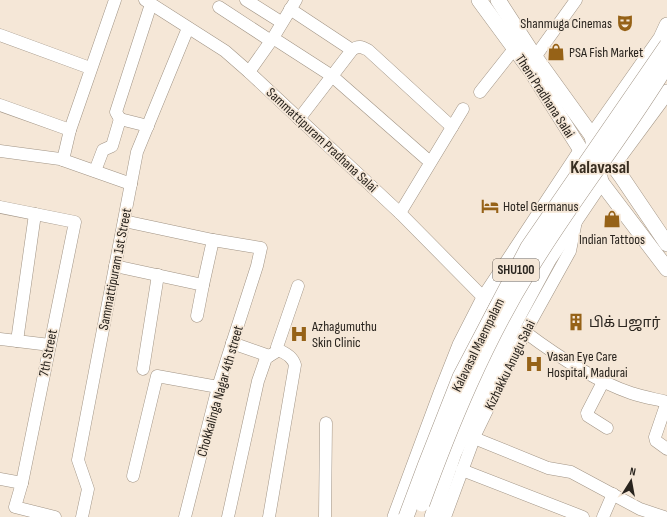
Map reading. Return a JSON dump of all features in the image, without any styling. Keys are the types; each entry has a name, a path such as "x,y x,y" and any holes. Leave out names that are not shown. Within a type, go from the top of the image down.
{"main road":[{"name":"Theni Pradhana Salai","path":"479,0 531,71 601,182 667,268"},
{"name":"Theni Pradhana Salai","path":"498,0 536,58 617,170 667,244"},
{"path":"432,517 454,453 515,322 549,259 601,182 592,136 661,38 667,25"},
{"name":"Kalavasal Maempalam","path":"406,517 460,377 528,247 667,45"},
{"name":"Kalavasal Maempalam","path":"417,517 435,468 470,383 528,273 555,228 667,65"},
{"path":"395,517 460,345 484,298 581,151 617,170 667,92"},
{"path":"578,115 588,118 612,109"},
{"path":"537,218 538,203 570,156 570,141 566,128"},
{"path":"582,209 601,199 617,202"}],"street":[{"path":"63,160 70,130 90,68 115,0"},
{"path":"246,0 281,22"},
{"path":"536,58 576,0"},
{"path":"148,2 116,112 120,118 148,126"},
{"name":"Sammattipuram Pradhana Salai","path":"148,2 225,51 249,72 400,213 484,298"},
{"path":"249,72 272,40 281,22 293,4 352,50"},
{"path":"219,7 332,76 430,162"},
{"name":"Sammattipuram 1st Street","path":"82,517 88,489 78,460 137,152 188,28"},
{"path":"0,35 90,68"},
{"path":"299,119 352,50 356,47 361,47 368,50 452,127"},
{"path":"480,92 514,49"},
{"path":"0,105 70,130"},
{"path":"400,213 463,109"},
{"path":"95,171 103,150 112,146 120,118"},
{"path":"0,151 63,160 131,184"},
{"path":"0,207 35,214 17,341"},
{"name":"Kizhakku Anugu Salai","path":"445,517 474,438 525,332 570,251 582,209"},
{"name":"7th Street","path":"35,214 75,222 22,483 15,507 52,517"},
{"path":"124,221 213,240 197,316"},
{"name":"Chokkalinga Nagar 4th street","path":"186,517 218,387 257,266 261,248 213,240"},
{"path":"115,266 203,285"},
{"path":"143,369 158,275"},
{"path":"228,517 258,381 266,358 274,353 298,286"},
{"path":"525,332 549,350 604,380 631,393 667,402 655,437 656,441 667,449"},
{"path":"0,339 50,345"},
{"path":"232,343 289,355 293,359 294,365 269,517"},
{"path":"133,476 157,376 218,387"},
{"path":"604,380 587,413 588,416 607,428"},
{"path":"325,517 326,423"},
{"path":"474,438 548,468 571,472 640,508 664,517"},
{"path":"462,470 583,517"},
{"path":"0,479 22,483"},
{"path":"603,517 613,494"}],"place":[{"name":"Shanmuga Cinemas","path":"625,23"},
{"name":"PSA Fish Market","path":"556,52"},
{"name":"Hotel Germanus","path":"490,206"},
{"name":"Indian Tattoos","path":"612,219"},
{"name":"பிக் பஜார்","path":"576,322"},
{"name":"Azhagumuthu Skin Clinic","path":"299,334"},
{"name":"Vasan Eye Care Hospital, Madurai","path":"534,364"}],"district":[{"name":"Kalavasal","path":"600,167"}]}
